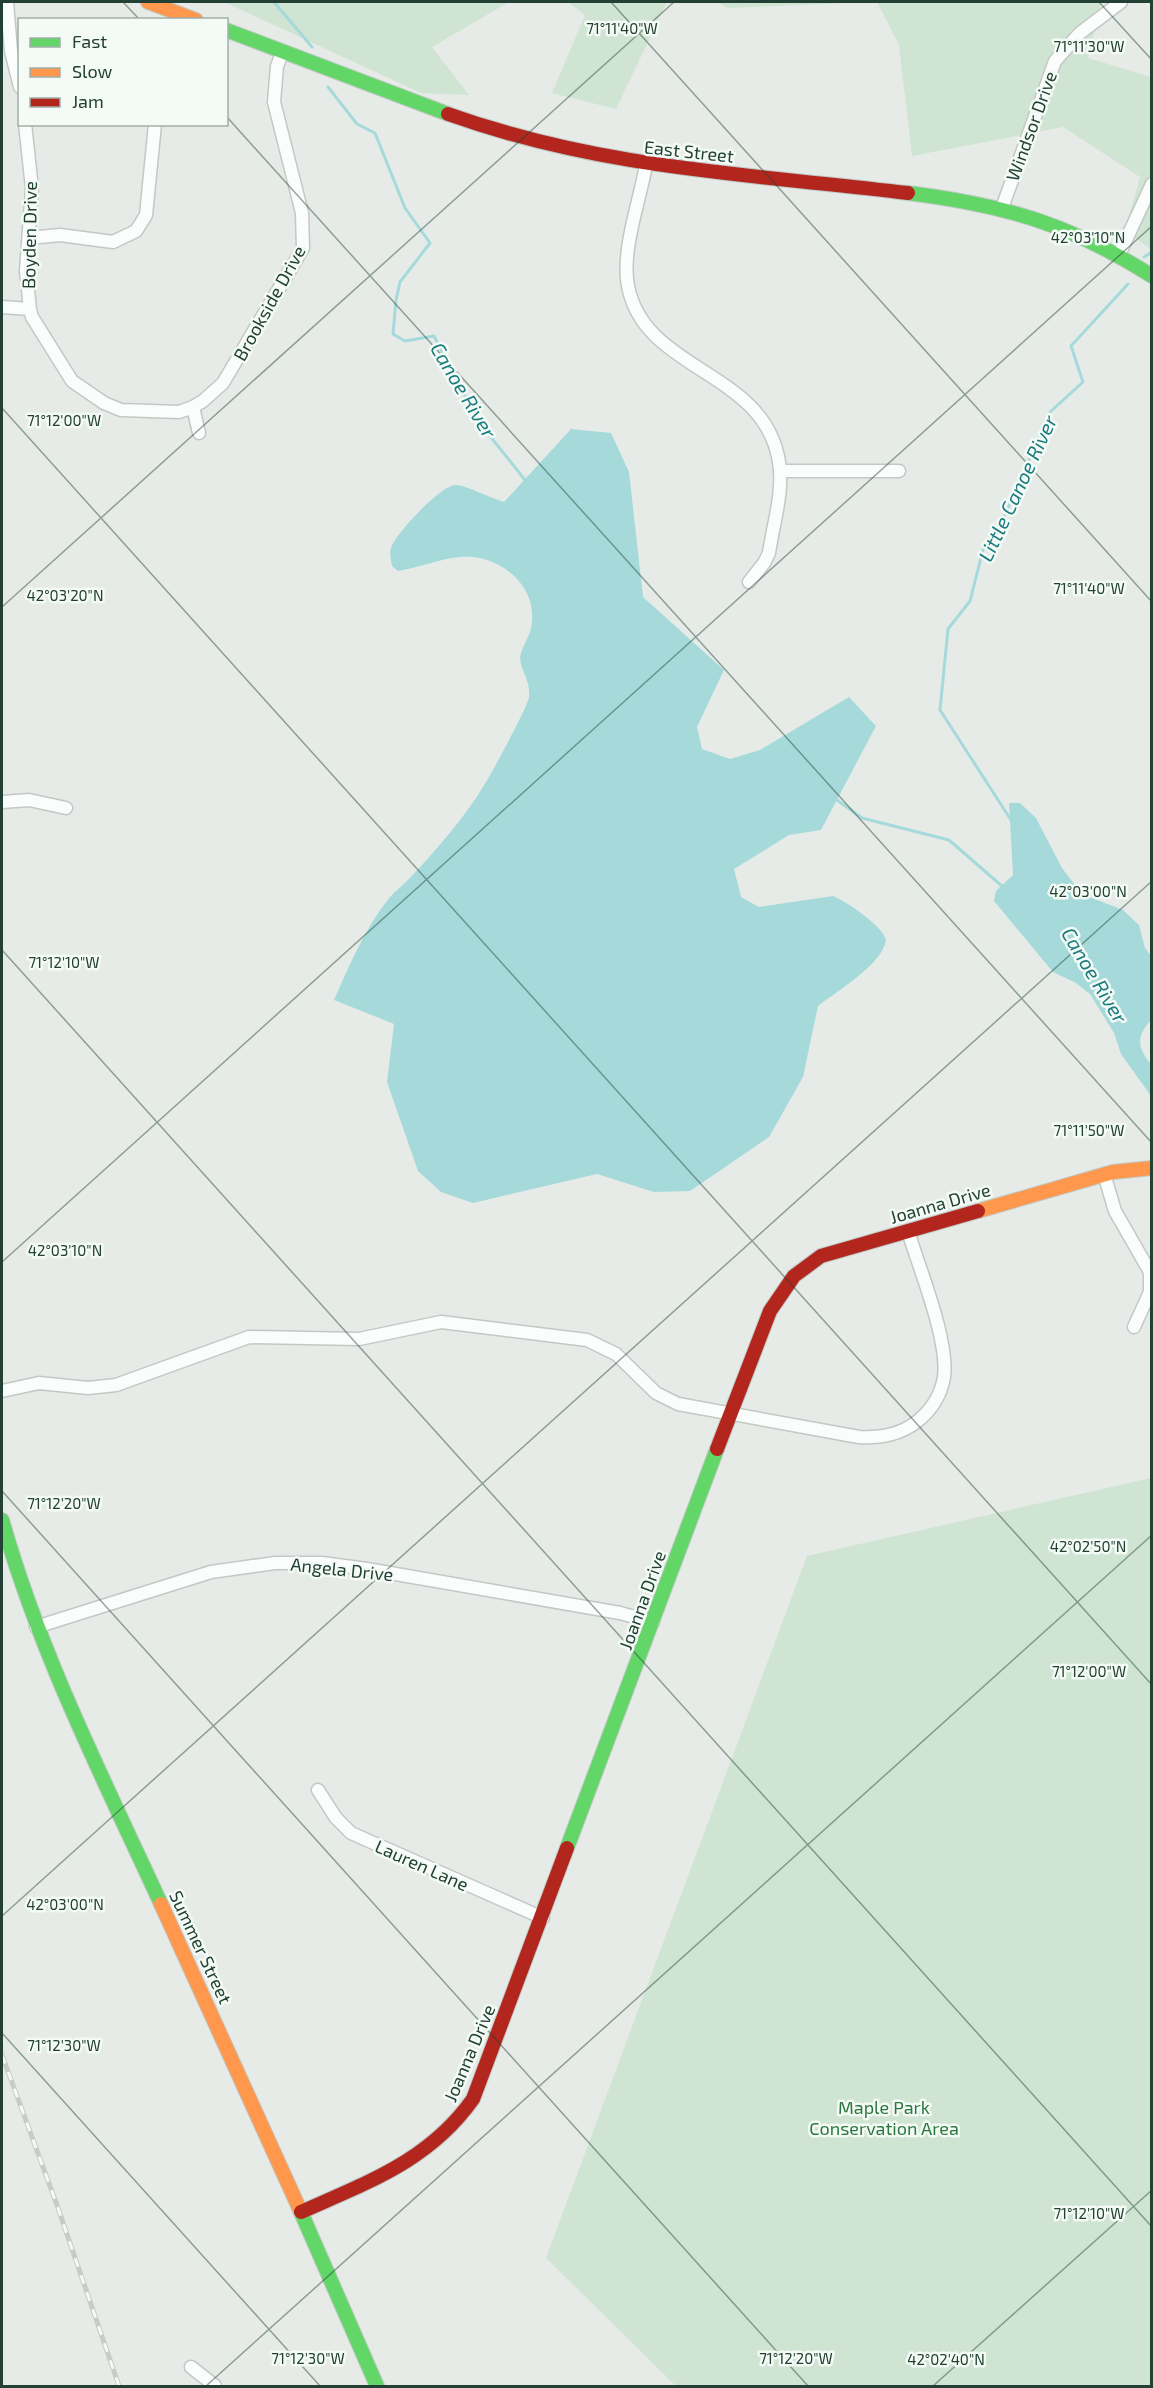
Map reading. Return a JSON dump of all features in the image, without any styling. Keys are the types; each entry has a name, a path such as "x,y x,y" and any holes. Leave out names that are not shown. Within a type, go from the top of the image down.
{"street":[{"path":"7,2 11,51 18,79"},
{"path":"148,2 170,15 186,18"},
{"name":"Windsor Drive","path":"1002,207 1055,61 1074,38 1121,2"},
{"name":"East Street","path":"228,31 408,99 526,138 579,152 646,165 883,189 1002,207 1065,228 1119,255 1152,276"},
{"name":"Brookside Drive","path":"193,407 223,383 303,248 302,213 274,102 277,66 283,51"},
{"name":"Boyden Drive","path":"25,126 32,188 26,271 30,309"},
{"path":"29,238 60,235 113,242 136,231 146,215 155,126"},
{"path":"646,165 626,266 627,285 633,304 656,338 738,393 762,418 774,441 780,471 769,553 749,582"},
{"path":"1119,255 1152,184"},
{"path":"2,308 30,309 32,317 72,381 104,403 121,410 179,411 193,407 199,433"},
{"path":"780,471 899,471"},
{"path":"2,802 29,800 66,808"},
{"name":"Joanna Drive","path":"301,2212 406,2163 430,2147 458,2121 479,2086 774,1300 789,1279 800,1268 821,1256 1104,1174 1132,1168 1152,1168"},
{"path":"1104,1174 1115,1211 1150,1272 1150,1292 1134,1327"},
{"path":"2,1391 39,1383 88,1388 107,1387 249,1337 359,1339 420,1325 448,1323 587,1340 616,1354 648,1386 668,1399 687,1406 850,1436 878,1437 897,1433 925,1414 941,1389 945,1368 942,1346 908,1231"},
{"name":"Summer Street","path":"2,1520 36,1627 301,2212 377,2386"},
{"name":"Angela Drive","path":"36,1627 211,1572 254,1564 299,1562 367,1569 620,1613 653,1622"},
{"name":"Lauren Lane","path":"318,1790 336,1818 351,1833 543,1918"},
{"path":"192,2367 215,2386"}],"green space":[{"path":"224,2 509,2 432,47 469,95 421,93"},
{"path":"568,2 667,2 616,109 552,93 585,15"},
{"path":"716,2 875,2 728,8"},
{"path":"877,2 1101,2 1088,58 1151,77 1151,249 1125,231 1140,177 1063,127 912,156 899,45"},
{"name":"Maple Park Conservation Area","path":"1151,1478 1151,2386 676,2386 546,2258 807,1556"}],"water":[{"path":"571,429 611,433 629,472 643,597 724,670 697,727 702,749 730,759 760,750 849,697 876,726 821,830 789,835 734,869 741,897 759,907 833,896 872,922 879,928 886,940 877,958 868,967 818,1006 803,1077 769,1137 690,1191 654,1192 597,1174 473,1203 441,1192 418,1171 387,1082 394,1024 334,1000 373,921 392,894 410,878 460,820 490,775 517,724 529,697 528,683 520,656 531,628 531,606 520,582 499,565 487,560 460,557 398,571 392,566 390,550 394,541 410,522 440,492 449,487 460,486 504,502"},
{"path":"1009,803 1020,803 1036,818 1062,868 1082,894 1123,910 1139,925 1145,948 1151,956 1151,1020 1140,1042 1151,1064 1151,1096 1121,1054 1114,1033 1090,994 1076,983 1053,972 994,901 996,891 1013,875"}],"waterway":[{"name":"Canoe River","path":"274,2 312,47"},
{"name":"Canoe River","path":"328,87 357,124 375,133 405,208 430,243 400,282 393,334 405,341 434,336 478,421 525,480"},
{"name":"Little Canoe River","path":"1144,257 1152,252"},
{"name":"Little Canoe River","path":"1011,820 940,710 948,629 970,601 984,546 1005,515 1050,412 1083,382 1071,346 1128,284"},
{"name":"Canoe River","path":"837,800 862,818 949,840 1003,887"}],"railway":[{"path":"2,2055 58,2208 119,2386"}],"traffic: fast":[{"path":"228,31 448,114"},
{"path":"908,193 975,204 1035,219 1093,243 1152,276"},
{"path":"567,1848 717,1449"},
{"path":"2,1520 17,1570 54,1667 161,1904"},
{"path":"300,2210 377,2386"}],"traffic: slow":[{"path":"148,2 191,18"},
{"path":"978,1211 1113,1172 1152,1168"},
{"path":"161,1904 300,2210"}],"traffic: jam":[{"path":"448,114 562,147 619,158 733,174 908,193"},
{"path":"717,1449 770,1311 794,1276 821,1256 978,1211"},
{"path":"301,2212 396,2168 437,2139 473,2099 567,1848"}]}
